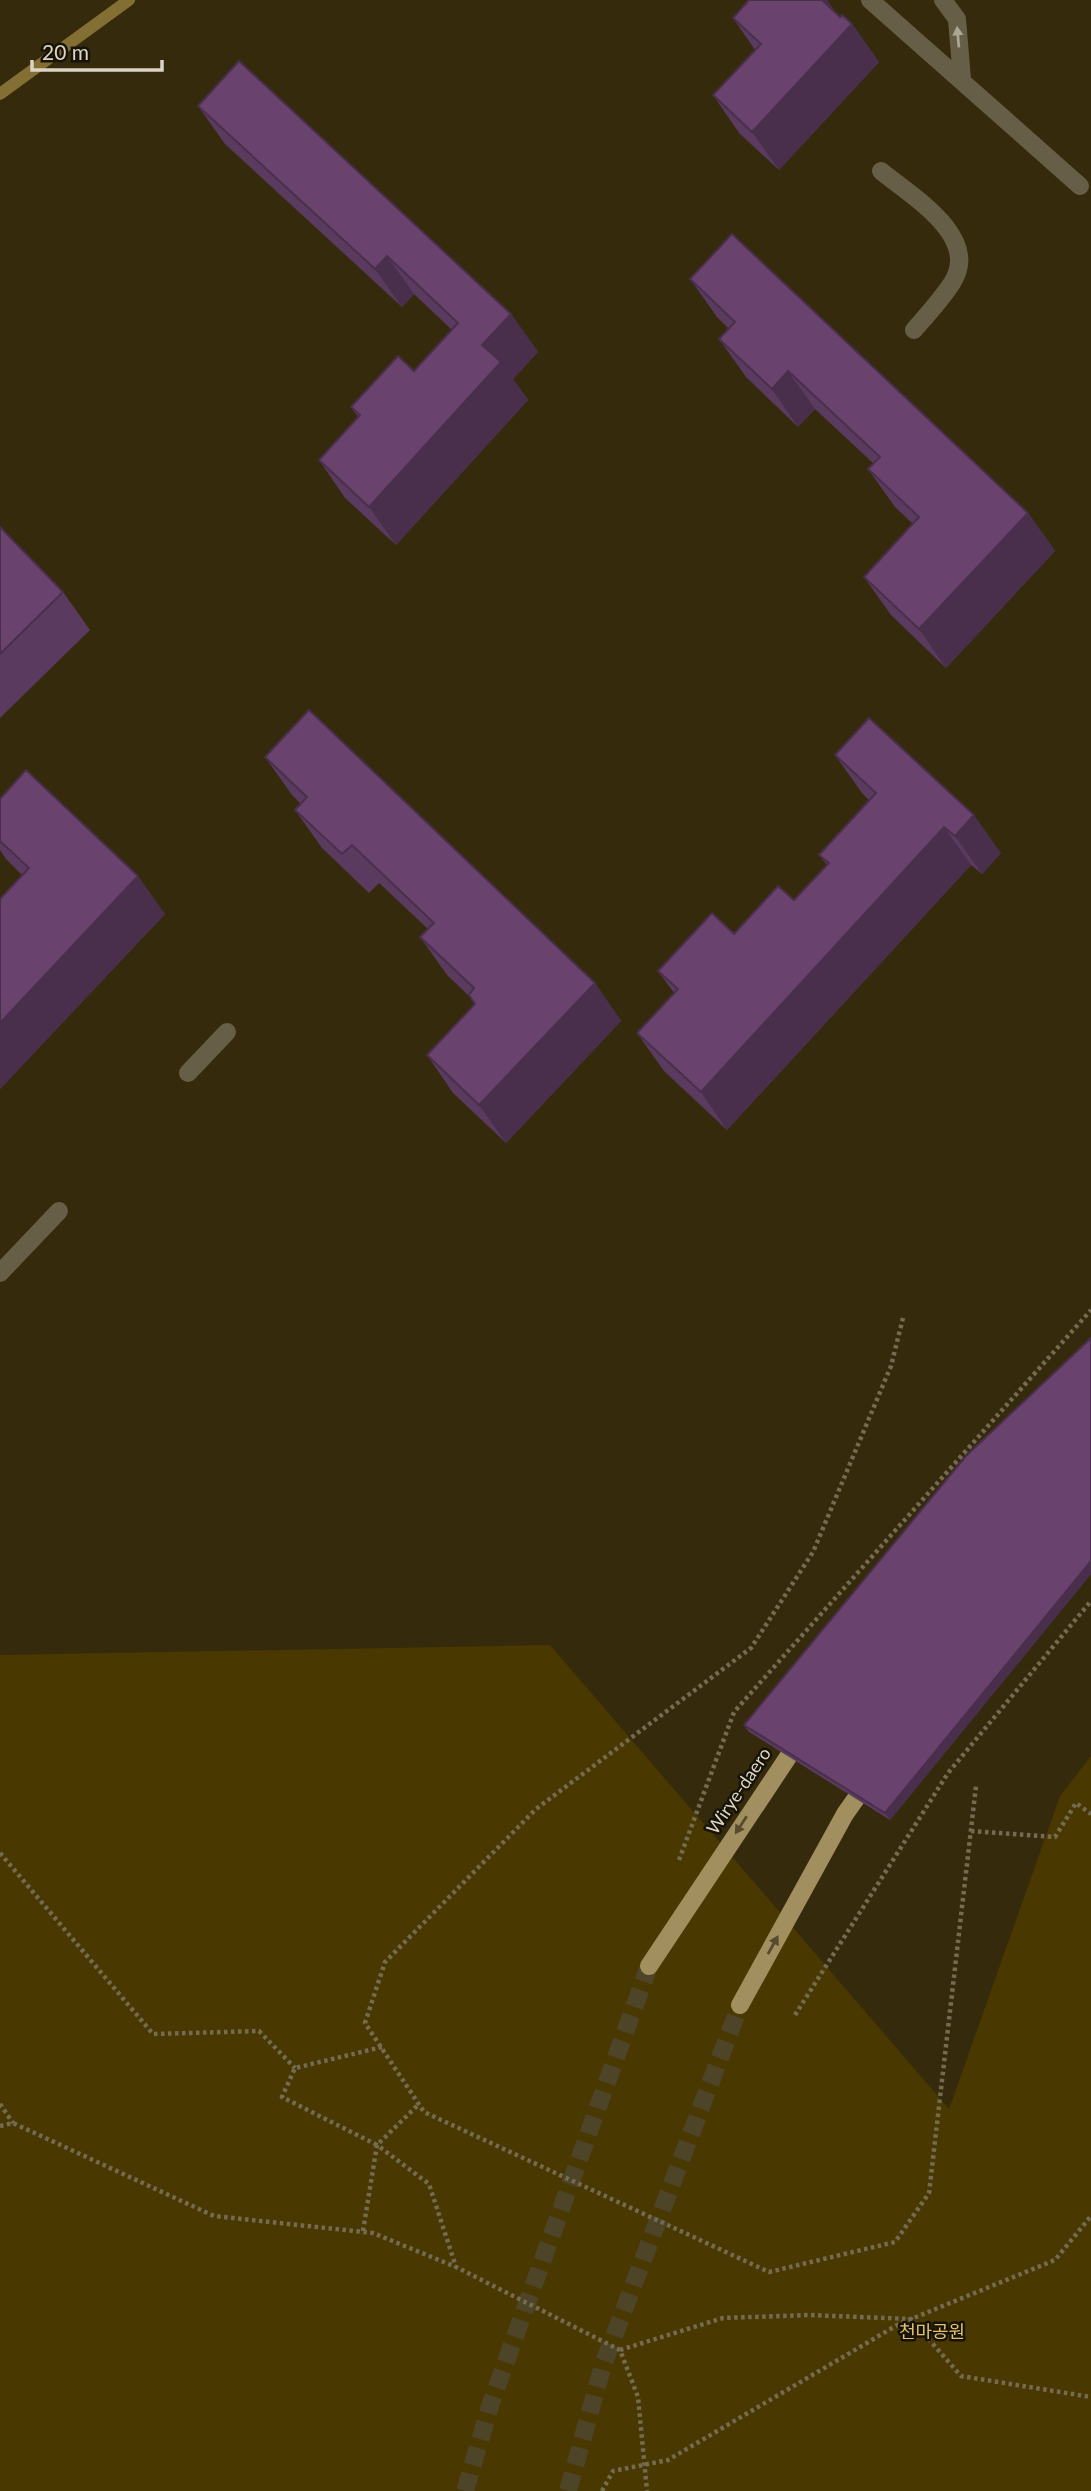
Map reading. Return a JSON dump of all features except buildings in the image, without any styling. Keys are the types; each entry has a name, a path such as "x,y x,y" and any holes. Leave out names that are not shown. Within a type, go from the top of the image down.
{"main road":[{"name":"Wirye-daero","path":"649,1966 779,1768 811,1725"},
{"path":"740,2005 845,1814 877,1769"}],"lane":[{"path":"870,0 1080,186"},
{"path":"943,0 957,19 962,79"},
{"path":"881,171 950,229 960,256 954,281 914,330"},
{"path":"188,1073 227,1032"},
{"path":"0,1273 59,1211"}],"path":[{"path":"677,1865 734,1712 1091,1310"},
{"path":"795,2015 948,1773 1091,1601"},
{"path":"971,1831 1055,1837 1076,1803 1091,1814"},
{"path":"0,1853 153,2034 259,2031 295,2068"},
{"path":"295,2068 382,2048"},
{"path":"295,2068 282,2097 377,2145 429,2184 456,2267"},
{"path":"0,2104 13,2123 214,2216 373,2233 456,2267 620,2350 638,2397 642,2465 647,2491"},
{"path":"363,2232 377,2145 419,2104"},
{"path":"0,2126 13,2123"},
{"path":"602,2491 613,2471 668,2460 911,2319 1055,2260 1091,2216"},
{"path":"620,2350 723,2318 809,2315 911,2319 961,2376 1091,2397"}],"green space":[{"name":"천마공원","path":"550,1645 949,2109 1060,1796 1091,1756 1091,2491 0,2491 0,1655"}],"waterway":[{"path":"0,94 129,0"}],"tunnel":[{"path":"465,2491 491,2403 649,1966"},
{"path":"568,2491 603,2365 740,2005"}]}
